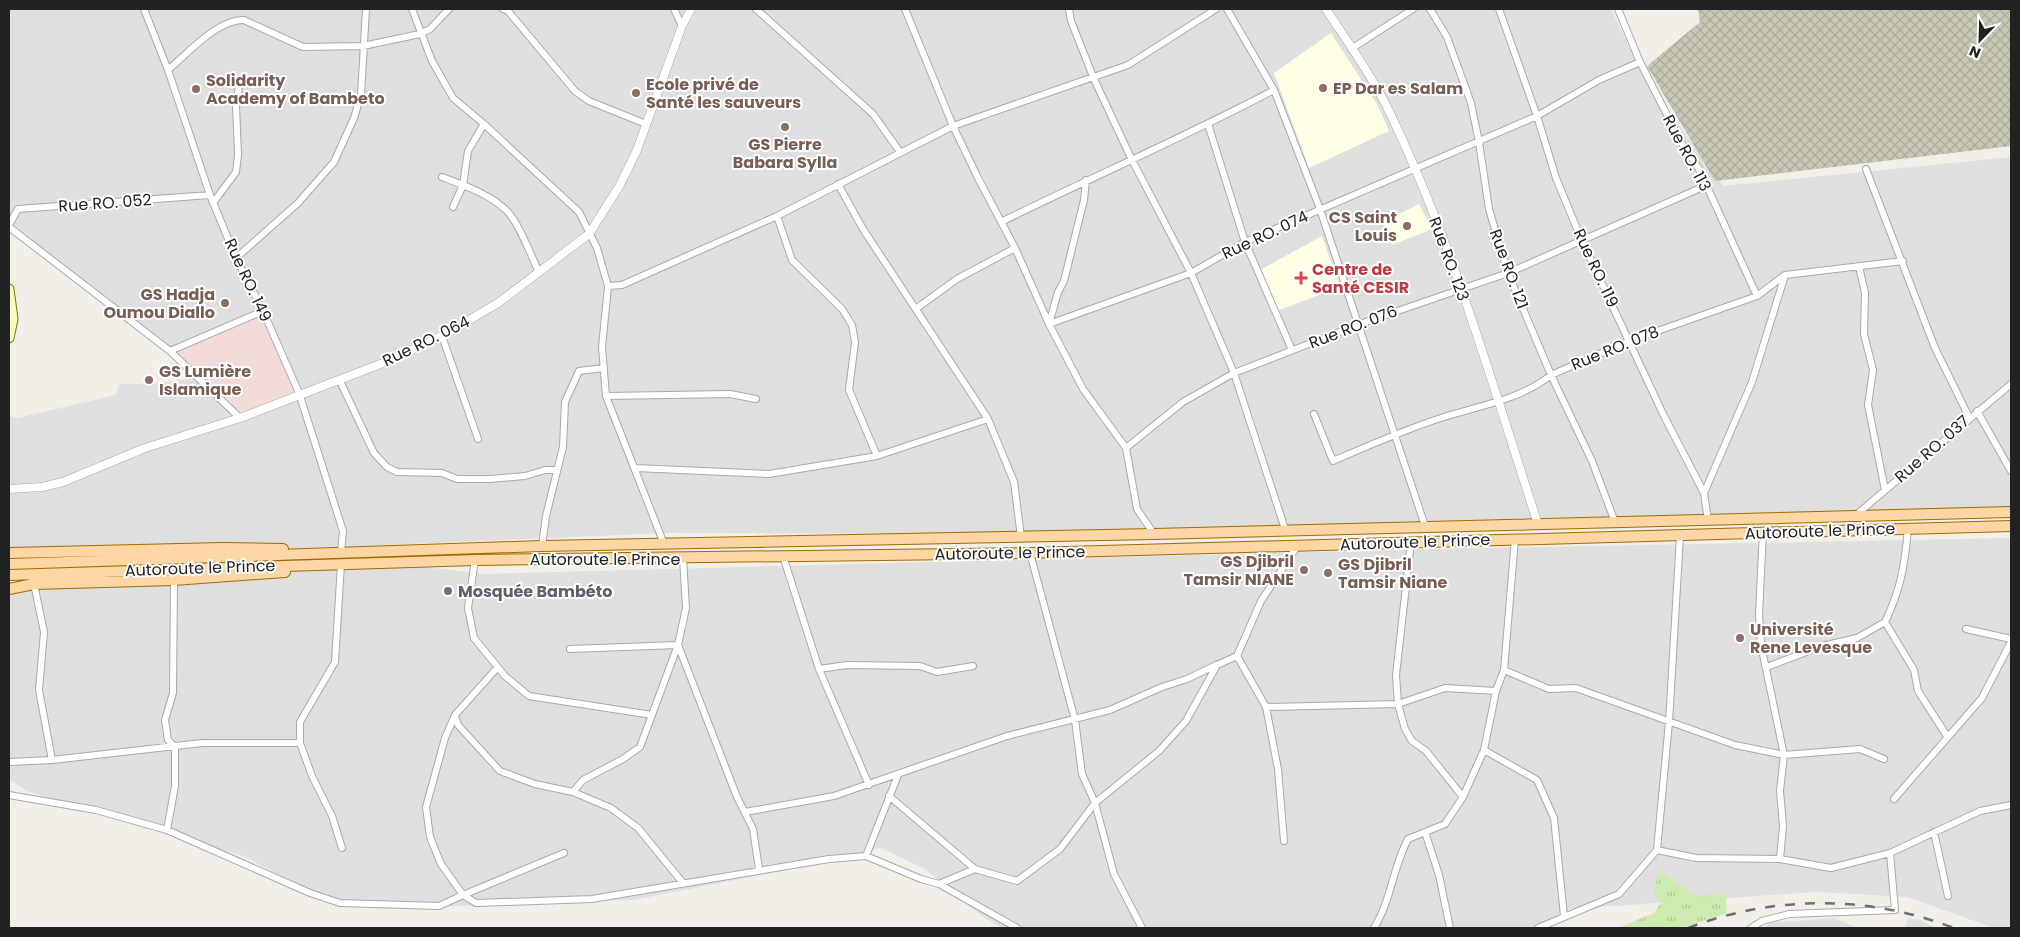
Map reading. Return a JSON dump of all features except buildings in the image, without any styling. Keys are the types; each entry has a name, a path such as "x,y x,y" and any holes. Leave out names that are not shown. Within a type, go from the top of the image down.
{"main road":[{"path":"9,289 13,319 9,338"},
{"name":"Autoroute le Prince","path":"9,576 341,552 2011,512"},
{"name":"Autoroute le Prince","path":"9,564 341,564 474,560 1030,553 1680,536 1763,531 2011,526"},
{"path":"9,554 223,548 341,552"},
{"path":"10,589 34,584 174,580 284,572 341,564"}],"street":[{"name":"Rue RO. 149","path":"144,9 168,70 210,196 236,258 263,311 299,394 344,531 341,552"},
{"path":"236,258 298,203 334,162 354,118 361,95 366,9"},
{"path":"412,9 420,34 453,98 484,124 579,212 597,248 608,286 602,347 606,396 636,468 664,544"},
{"path":"168,70 220,26 234,20 244,20 303,47 363,46 420,34 430,29 450,9"},
{"path":"503,9 508,10 574,91 589,101 646,124"},
{"path":"674,9 682,26"},
{"name":"Rue RO. 064","path":"9,489 42,488 63,482 145,448 240,418 383,363 442,336 498,303 589,234 620,185 646,124 682,26 691,9"},
{"path":"756,9 873,114 900,152"},
{"path":"905,9 953,126 1015,248 1049,324 1083,389 1126,448 1137,509 1154,534"},
{"path":"1069,9 1071,21 1094,78 1131,158 1191,273 1234,373 1285,529"},
{"path":"608,286 622,285 777,216 953,126 1128,65 1216,9"},
{"path":"1227,9 1274,90 1320,209 1360,324 1425,526"},
{"name":"Rue RO. 123","path":"1326,9 1385,103 1415,170 1460,288 1538,524"},
{"path":"1351,49 1413,9"},
{"name":"Rue RO. 121","path":"1430,9 1447,37 1471,103 1480,142 1488,209 1508,273 1551,375 1592,461 1614,522"},
{"name":"Rue RO. 119","path":"1499,9 1538,116 1556,178 1582,241 1664,416 1704,493 1708,520"},
{"name":"Rue RO. 113","path":"1618,9 1640,62 1681,142 1699,169 1705,186 1757,296"},
{"name":"Rue RO. 074","path":"1049,324 1191,273 1245,242 1538,116 1599,80 1640,62"},
{"path":"213,203 236,172 238,155 236,105 240,80"},
{"path":"1001,222 1131,158 1208,124 1274,90"},
{"path":"453,207 463,185 468,150 484,124"},
{"path":"1208,124 1245,242 1292,350"},
{"path":"1866,169 1935,348 1969,417"},
{"path":"442,177 463,185 494,201 507,211 540,272"},
{"path":"1049,324 1064,281 1084,200 1086,180"},
{"path":"838,184 863,229 917,308 988,420 1014,482 1021,537"},
{"name":"Rue RO. 076","path":"1126,448 1183,402 1234,373 1360,324 1508,273 1705,186"},
{"name":"Rue RO. 052","path":"9,226 18,209 210,196"},
{"path":"777,216 792,260 842,309 852,325 855,342 850,390 877,456"},
{"path":"9,226 170,351 240,418"},
{"path":"917,308 957,278 1015,248"},
{"name":"Rue RO. 078","path":"1314,414 1333,461 1396,433 1446,416 1498,403 1542,382 1551,375 1629,341 1757,296 1785,275 1903,261"},
{"path":"1859,266 1864,293 1864,334 1873,370 1868,405 1885,490"},
{"path":"1704,493 1752,382 1785,275"},
{"path":"170,351 263,311"},
{"path":"442,336 478,439"},
{"path":"542,546 563,448 565,402 579,371 604,368"},
{"path":"339,379 374,453 387,467 397,472 442,473 457,479 490,479 526,476 546,470 558,470"},
{"name":"Rue RO. 037","path":"1854,516 1969,417 2011,384"},
{"path":"606,396 730,394 756,399"},
{"path":"1977,411 2011,471"},
{"path":"636,468 769,474 877,456 988,420"},
{"path":"1767,667 1822,646 1857,638 1885,622 1896,599 1904,572 1908,528"},
{"path":"1763,531 1759,614 1761,645 1784,755 1780,791 1783,826 1780,859"},
{"path":"1538,928 1618,894 1657,850 1669,722 1680,536"},
{"path":"1374,928 1383,914 1398,857 1408,839 1445,824 1463,797 1484,750 1496,691 1504,670 1515,539"},
{"path":"1411,542 1396,675 1398,704 1405,729 1412,741 1426,751 1463,797"},
{"path":"745,812 796,804 869,785 1007,736 1110,710 1162,687 1188,680 1217,664 1237,656 1261,601 1298,545"},
{"path":"1030,553 1075,720 1082,774 1096,803 1114,874 1142,928"},
{"path":"783,556 819,669 869,785"},
{"path":"573,792 583,780 640,747 678,645 686,608 683,558"},
{"path":"474,560 468,608 474,638 497,668 529,696 652,715"},
{"path":"341,564 335,662 300,722 300,742 312,776 332,816 342,848"},
{"path":"167,830 175,786 175,747 168,740 165,720 173,693 174,580"},
{"path":"34,584 44,632 39,690 52,760"},
{"path":"1885,622 1914,670 1918,691 1947,736"},
{"path":"1894,799 1982,698 2011,641 1966,629"},
{"path":"570,649 678,645"},
{"path":"678,645 753,830 759,869"},
{"path":"1237,656 1266,707 1278,769 1284,841"},
{"path":"889,796 975,869 1016,881 1060,849 1096,803 1159,751 1186,720 1217,664"},
{"path":"819,669 847,665 920,666 937,672 973,666"},
{"path":"497,668 455,715 446,738 426,807 430,838 441,864 463,895 476,902 592,899 759,869 828,859 866,856 921,879 939,884 1017,928"},
{"path":"1504,670 1549,689 1576,688 1735,745 1784,755 1860,749 1884,759"},
{"path":"1266,707 1398,704 1445,688 1496,691"},
{"path":"455,715 458,725 500,771 535,784 573,792 611,808 638,828 682,883"},
{"path":"9,762 52,760 202,743 300,742"},
{"path":"1484,750 1537,780 1554,818 1564,916"},
{"path":"866,856 898,775"},
{"path":"9,795 96,810 167,830 310,893 340,903 439,906 564,853"},
{"path":"1657,850 1696,858 1780,859 1831,868 1890,853 1980,811 2011,805"},
{"path":"1425,832 1439,875 1450,928"},
{"path":"1934,832 1948,896"},
{"path":"1753,928 1762,922 1789,914 1894,910 1890,853"},
{"path":"939,884 975,869"}],"shaded area":[{"path":"9,9 1611,9 1640,70 1723,186 2011,157 2011,510 1534,518 1000,534 668,533 29,560 9,549 9,416 18,418 115,395 120,384 151,384 187,379 183,369 164,350 9,230"},
{"path":"1698,9 2011,9 2011,146 1715,181 1647,66 1700,22"},
{"name":"EP Dar es Salam","path":"1331,33 1377,104 1389,131 1309,168 1274,73"},
{"name":"CS Saint Louis","path":"1419,204 1432,229 1392,245 1383,222"},
{"name":"Centre de Santé CESIR","path":"1322,236 1340,287 1277,311 1260,270"},
{"path":"262,313 295,393 239,415 179,357 177,350"},
{"path":"2011,538 2011,928 1994,928 1907,897 1817,892 1570,909 1536,928 1002,928 983,917 925,869 881,848 806,866 633,900 403,908 335,904 243,856 110,818 27,791 9,779 9,597 18,588 112,580 188,585 373,561 484,574 1383,550"},
{"path":"1834,918 1858,928 1764,928 1769,923"},
{"path":"1909,918 1920,920 1935,928 1904,928"}],"green space":[{"path":"1658,870 1696,896 1726,894 1727,913 1681,928 1617,928 1654,913 1661,903 1654,895"}],"railway":[{"path":"1688,928 1720,917 1753,909 1821,903 1889,909 1922,917 1954,928"}],"place":[{"name":"EP Dar es Salam","path":"1323,88"},
{"name":"Solidarity Academy of Bambeto","path":"196,89"},
{"name":"Ecole privé de Santé les sauveurs","path":"636,93"},
{"name":"GS Pierre Babara Sylla","path":"785,127"},
{"name":"CS Saint Louis","path":"1407,226"},
{"name":"Centre de Santé CESIR","path":"1301,278"},
{"name":"GS Hadja Oumou Diallo","path":"225,303"},
{"name":"GS Lumière Islamique","path":"149,380"},
{"name":"GS Djibril Tamsir NIANE","path":"1304,570"},
{"name":"GS Djibril Tamsir Niane","path":"1328,573"},
{"name":"Mosquée Bambéto","path":"448,591"},
{"name":"Université Rene Levesque","path":"1740,638"}]}
